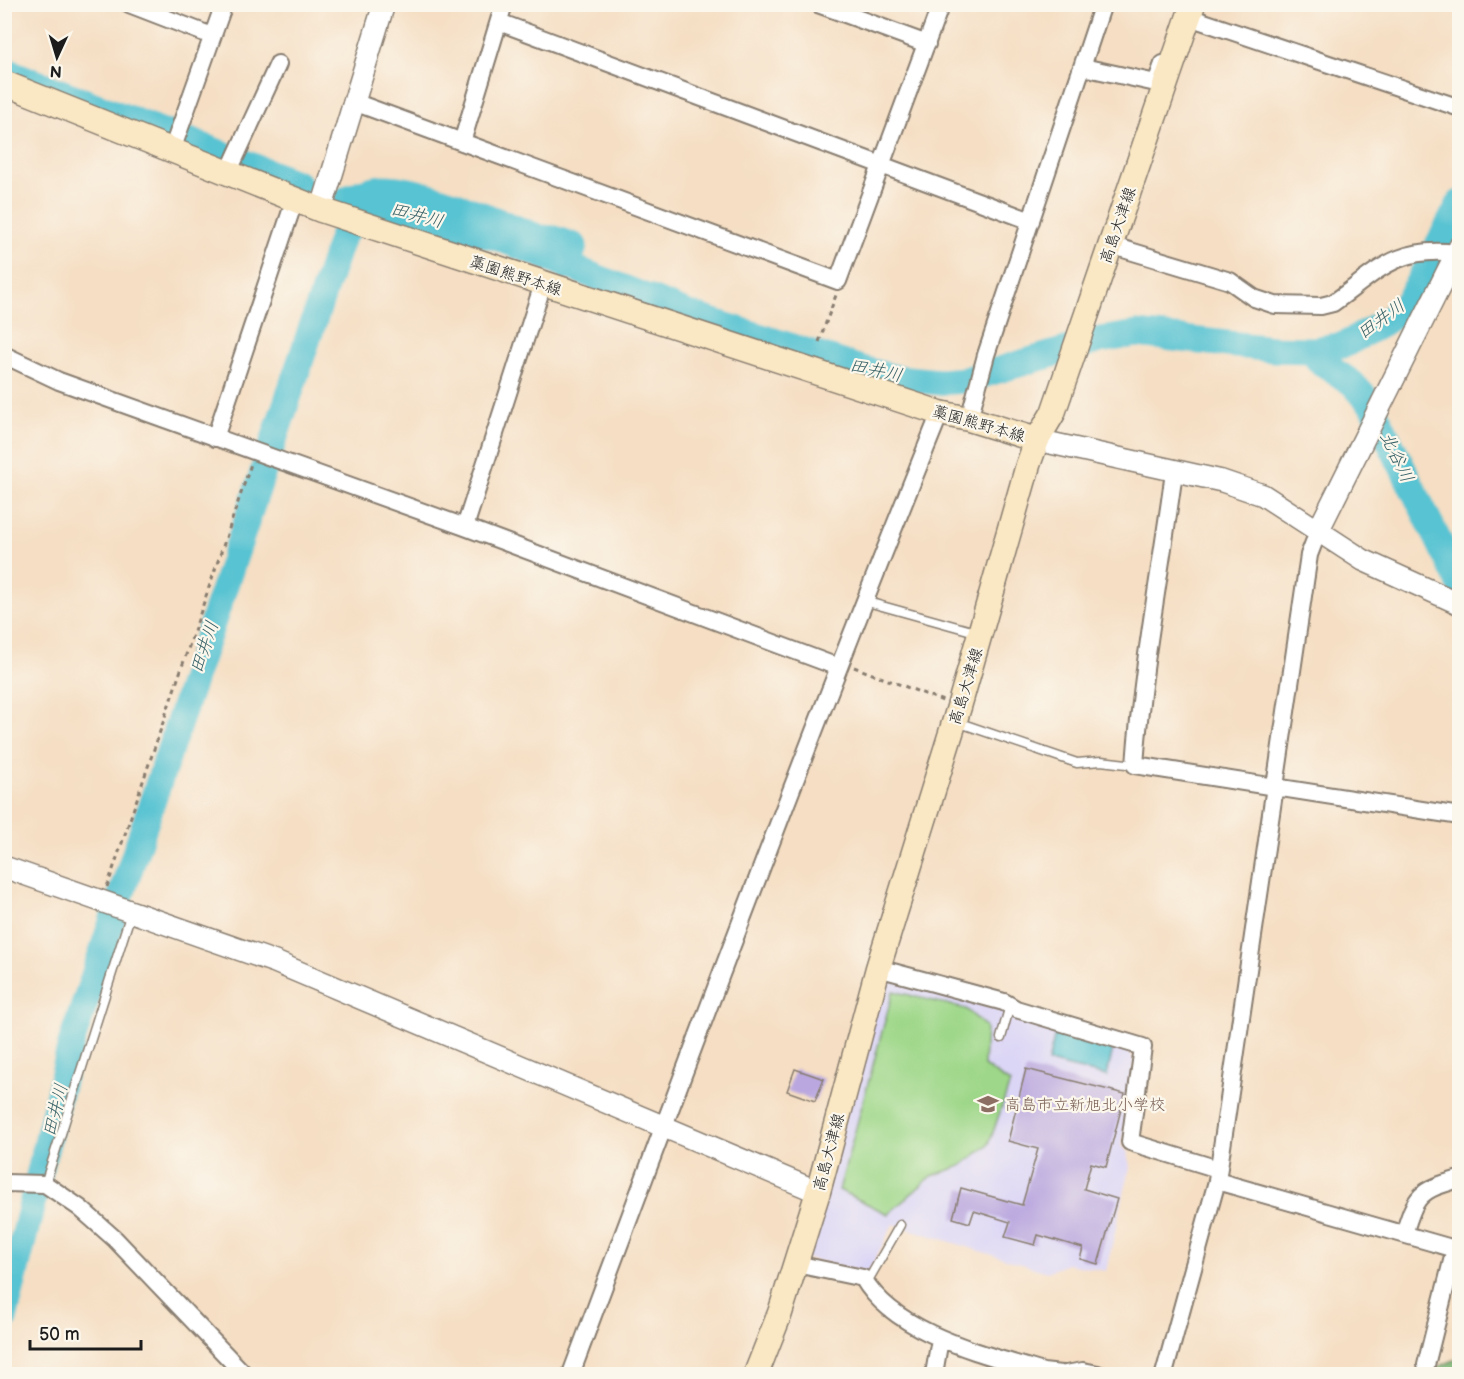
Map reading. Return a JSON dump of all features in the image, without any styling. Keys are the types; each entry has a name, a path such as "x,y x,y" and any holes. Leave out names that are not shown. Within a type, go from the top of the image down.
{"main road":[{"name":"高島大津線","path":"756,1374 796,1264 818,1192 878,968 981,633 1037,440 1053,413 1189,19"},
{"name":"藁園熊野本線","path":"4,83 172,150 233,163 295,200 330,213 940,413 969,419 1037,440"}],"street":[{"path":"129,4 212,36"},
{"path":"172,150 212,44 212,36 224,4"},
{"path":"330,213 354,102 384,4"},
{"path":"462,142 504,4"},
{"path":"818,4 927,44"},
{"path":"354,102 838,281 941,4"},
{"path":"969,419 986,355 1103,4"},
{"path":"1083,67 1156,83 1170,45 1189,19 1460,108"},
{"path":"499,22 1031,221"},
{"path":"233,163 278,64"},
{"path":"215,438 295,200"},
{"path":"1110,245 1230,281 1254,298 1275,305 1321,306 1333,303 1405,254 1454,250 1319,529 1309,555 1218,1175 1164,1374"},
{"path":"465,527 543,284"},
{"path":"4,355 59,381 465,527 838,667"},
{"path":"571,1374 662,1127 838,667 940,413"},
{"path":"1037,440 1222,481 1263,495 1319,529 1363,560 1460,604"},
{"path":"1174,472 1162,567 1142,679 1135,765 1460,816"},
{"path":"4,867 275,962 818,1192"},
{"path":"878,968 1010,1005 1143,1047 1130,1142 1218,1175 1455,1249 1426,1365"},
{"path":"1404,1234 1414,1204 1430,1187 1460,1179"},
{"path":"12,1183 44,1184 80,1208 115,1239 244,1374"},
{"path":"796,1264 863,1278 866,1284 918,1330 1043,1372 1060,1374"},
{"path":"934,1374 940,1339"},
{"path":"1066,1374 1083,1371 1098,1374"}],"lane":[{"path":"864,601 981,633"},
{"path":"956,714 1077,763 1101,761 1135,765"},
{"path":"44,1184 118,906"},
{"path":"1001,1038 1010,1005"},
{"path":"866,1284 900,1225"}],"path":[{"path":"819,342 838,281"},
{"path":"118,906 254,452"},
{"path":"838,667 844,664 956,714"}],"shaded area":[{"name":"高島市立新旭北小学校","path":"894,979 1119,1044 1130,1053 1135,1062 1122,1146 1128,1152 1130,1168 1106,1271 1067,1264 1047,1272 893,1224 868,1273 806,1258 883,980"}],"green space":[{"path":"893,991 966,1009 986,1027 984,1066 1010,1083 989,1144 961,1166 932,1176 888,1214 839,1190"},
{"path":"1459,1358 1459,1374 1421,1374"}],"water":[{"path":"1056,1030 1114,1044 1107,1076 1048,1062"}],"building":[{"path":"795,1069 824,1079 815,1101 787,1091"},
{"path":"1026,1069 1125,1094 1106,1167 1091,1163 1084,1189 1117,1199 1098,1264 1080,1259 1083,1248 1038,1235 1035,1245 1005,1237 1010,1222 974,1211 970,1223 953,1218 961,1188 1022,1205 1038,1149 1008,1141"}],"waterway":[{"path":"4,70 171,135"},
{"path":"190,141 298,184"},
{"path":"347,199 382,188 399,189 439,199 540,238 554,239 574,246 567,267"},
{"name":"田井川","path":"4,1319 71,1044 342,237 358,216 374,206 389,205 451,227 496,237 686,313 862,369 897,378 940,382 965,380 1100,340 1137,334 1273,349 1312,350 1344,345 1399,312 1410,298 1460,203"},
{"name":"北谷川","path":"1312,350 1319,361 1352,383 1371,404 1460,584"}],"place":[{"name":"高島市立新旭北小学校","path":"988,1104"}]}
